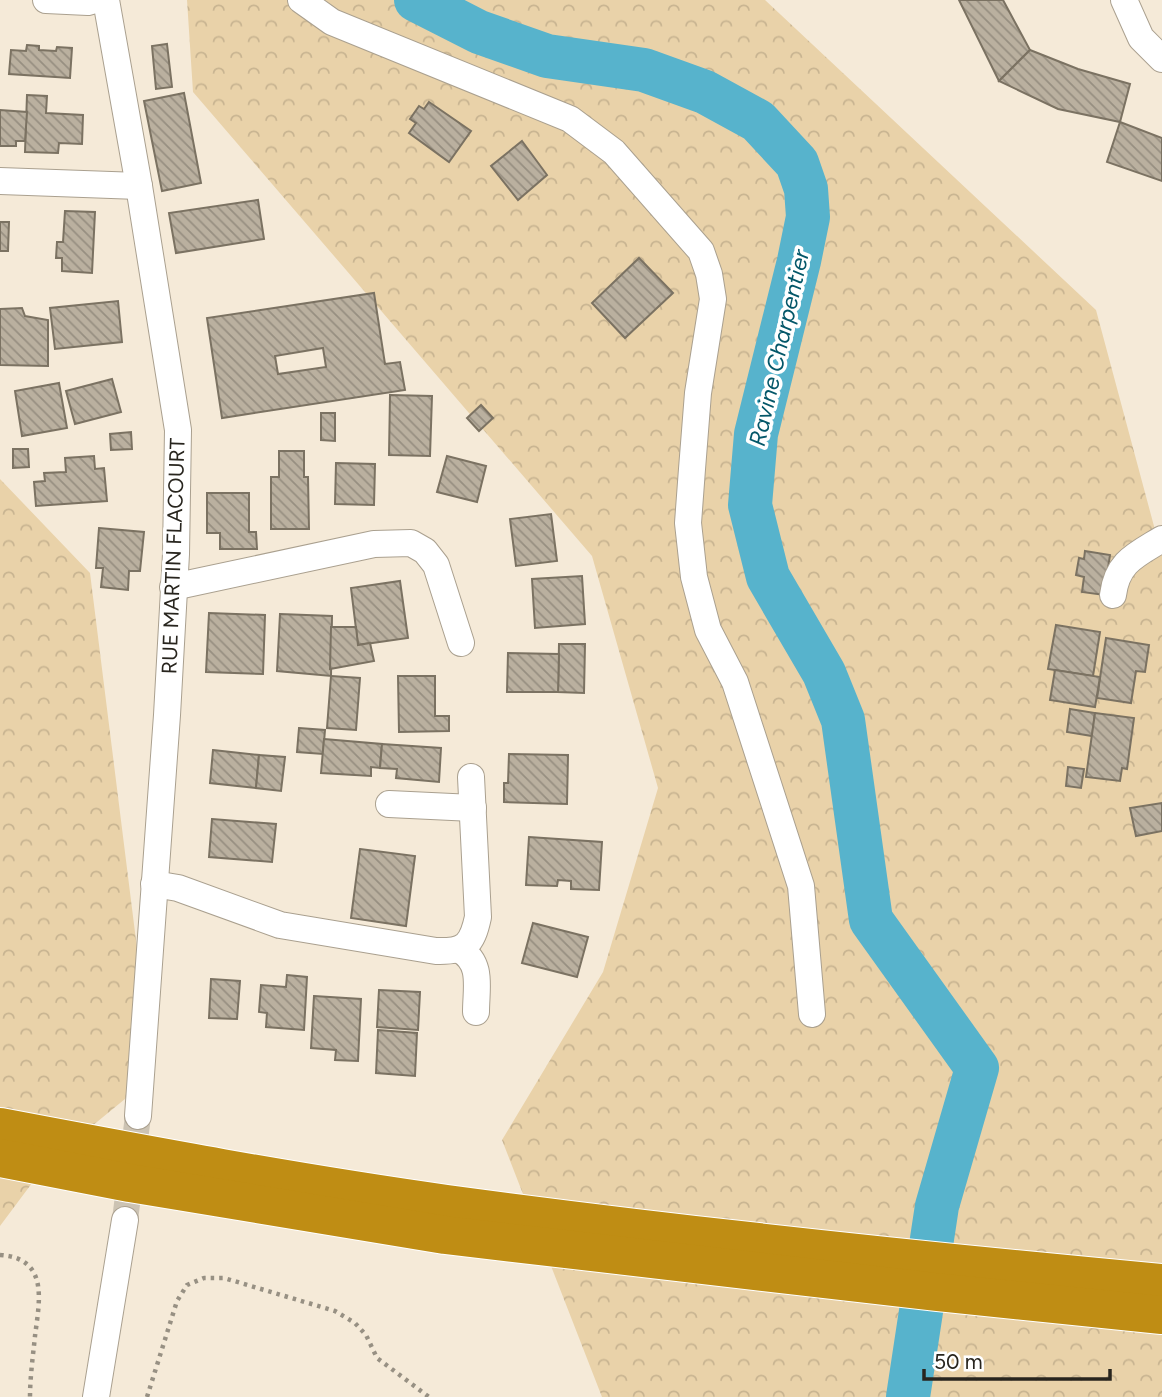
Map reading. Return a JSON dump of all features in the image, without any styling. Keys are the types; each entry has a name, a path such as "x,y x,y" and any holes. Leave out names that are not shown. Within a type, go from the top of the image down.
{"highway":[{"path":"8,1144 189,1163 445,1219 936,1292 1162,1315"},
{"path":"445,1219 1162,1283"}],"street":[{"path":"46,0 95,0"},
{"name":"RUE MARTIN FLACOURT","path":"106,0 178,430 167,715 138,1116"},
{"path":"301,0 332,22 570,119 614,152 701,251 709,274 713,299 698,393 688,523 694,577 709,630 735,682 801,886 812,1014"},
{"path":"1124,0 1141,38 1162,60"},
{"path":"0,181 139,186"},
{"path":"1114,596 1115,584 1129,559 1162,539"},
{"path":"173,587 374,544 411,543 425,551 436,565 461,643"},
{"path":"460,950 472,937 478,918 471,777"},
{"path":"390,804 473,808"},
{"path":"154,884 178,888 280,925 436,951 460,950 470,955 476,965 475,1012"},
{"path":"96,1397 125,1220"}],"path":[{"path":"0,1255 22,1261 37,1280 41,1298 30,1397"},
{"path":"147,1397 177,1301 187,1285 204,1278 224,1278 335,1311 355,1323 366,1335 377,1358 429,1397"}],"green space":[{"path":"187,0 765,0 1096,310 1162,556 1162,1397 602,1397 502,1140 603,972 658,788 592,556 193,92"},
{"path":"0,479 90,573 153,1076 47,1163 0,1226"}],"building":[{"path":"959,0 1003,0 1030,50 999,81"},
{"path":"167,44 172,87 156,89 152,46"},
{"path":"27,45 39,46 39,50 72,48 70,78 9,74 11,50 26,51"},
{"path":"1030,50 1078,69 1130,84 1120,122 1058,109 999,81"},
{"path":"184,93 201,183 162,191 144,101"},
{"path":"27,95 47,96 46,113 83,115 82,144 59,143 58,153 25,152"},
{"path":"429,102 471,131 449,162 409,133 416,123 410,119 419,106 424,109"},
{"path":"0,110 27,112 25,141 16,141 16,146 0,146"},
{"path":"1120,122 1162,138 1162,181 1107,162"},
{"path":"522,141 547,175 518,200 491,166"},
{"path":"258,200 264,239 176,253 169,213"},
{"path":"65,211 95,212 92,273 62,271 62,258 56,258 57,242 63,242"},
{"path":"0,222 9,222 8,251 0,251"},
{"path":"639,258 673,293 625,338 592,303"},
{"path":"374,293 385,364 400,362 405,390 222,418 207,318","holes":["323,348 326,367 278,374 275,356"]},
{"path":"118,301 122,342 55,349 50,308"},
{"path":"22,308 25,316 48,320 48,366 0,365 0,309"},
{"path":"112,379 121,412 75,424 66,391"},
{"path":"59,383 67,428 22,436 15,391"},
{"path":"390,395 432,396 430,456 389,455"},
{"path":"481,405 493,418 479,431 467,418"},
{"path":"321,413 335,413 335,441 321,440"},
{"path":"131,432 132,449 111,450 110,434"},
{"path":"13,449 28,449 29,467 13,468"},
{"path":"279,451 304,451 304,477 308,477 309,529 271,529 271,477 279,477"},
{"path":"94,456 95,469 104,468 107,501 36,506 34,482 45,481 44,473 66,472 65,458"},
{"path":"447,456 486,466 477,502 437,492"},
{"path":"336,463 375,464 374,505 335,504"},
{"path":"207,493 249,493 249,532 256,532 257,549 220,549 220,533 207,533"},
{"path":"551,514 557,561 516,566 510,519"},
{"path":"99,528 144,532 140,571 129,571 128,590 101,587 103,568 96,568"},
{"path":"1085,551 1110,555 1104,595 1082,592 1084,577 1076,575 1079,558 1084,559"},
{"path":"582,576 585,624 535,628 532,579"},
{"path":"400,581 408,638 358,645 351,588"},
{"path":"209,613 265,615 263,674 206,672"},
{"path":"280,614 332,616 331,676 277,671"},
{"path":"1056,625 1100,632 1093,676 1048,669"},
{"path":"331,627 356,627 358,645 370,643 374,661 330,669"},
{"path":"1106,638 1149,645 1145,672 1136,671 1131,703 1097,698"},
{"path":"559,644 585,644 584,693 558,692"},
{"path":"508,653 559,654 558,692 507,692"},
{"path":"1055,670 1100,677 1095,707 1050,700"},
{"path":"331,676 360,678 356,730 327,728"},
{"path":"398,676 435,676 435,716 449,716 449,731 399,732"},
{"path":"1070,709 1095,713 1092,736 1067,732"},
{"path":"1095,713 1134,718 1127,769 1122,768 1120,781 1086,777"},
{"path":"299,728 325,730 323,754 297,752"},
{"path":"324,739 382,744 380,768 371,767 371,776 321,773"},
{"path":"382,744 441,748 439,782 396,778 397,769 380,768"},
{"path":"213,750 259,755 256,788 210,783"},
{"path":"509,754 568,755 567,804 504,802"},
{"path":"259,755 285,757 281,791 256,788"},
{"path":"1068,767 1084,769 1081,788 1066,786"},
{"path":"1162,803 1162,831 1136,836 1130,808"},
{"path":"212,819 276,824 272,862 209,857"},
{"path":"529,837 602,842 599,890 571,889 571,881 558,880 557,886 526,885"},
{"path":"360,849 415,856 406,926 351,918"},
{"path":"533,923 588,937 577,977 522,963"},
{"path":"287,975 307,977 304,1030 266,1027 267,1013 259,1012 261,985 286,987"},
{"path":"211,979 240,981 237,1019 209,1018"},
{"path":"379,990 420,992 418,1030 377,1027"},
{"path":"314,996 361,999 358,1061 335,1060 336,1050 311,1048"},
{"path":"378,1030 417,1033 415,1076 376,1073"}],"waterway":[{"name":"Ravine Charpentier","path":"416,0 479,32 547,56 644,70 705,92 758,121 797,163 806,189 808,217 756,434 750,505 768,577 824,673 843,720 871,920 977,1068 937,1206 908,1397"}],"tunnel":[{"path":"125,1220 138,1116"}]}
